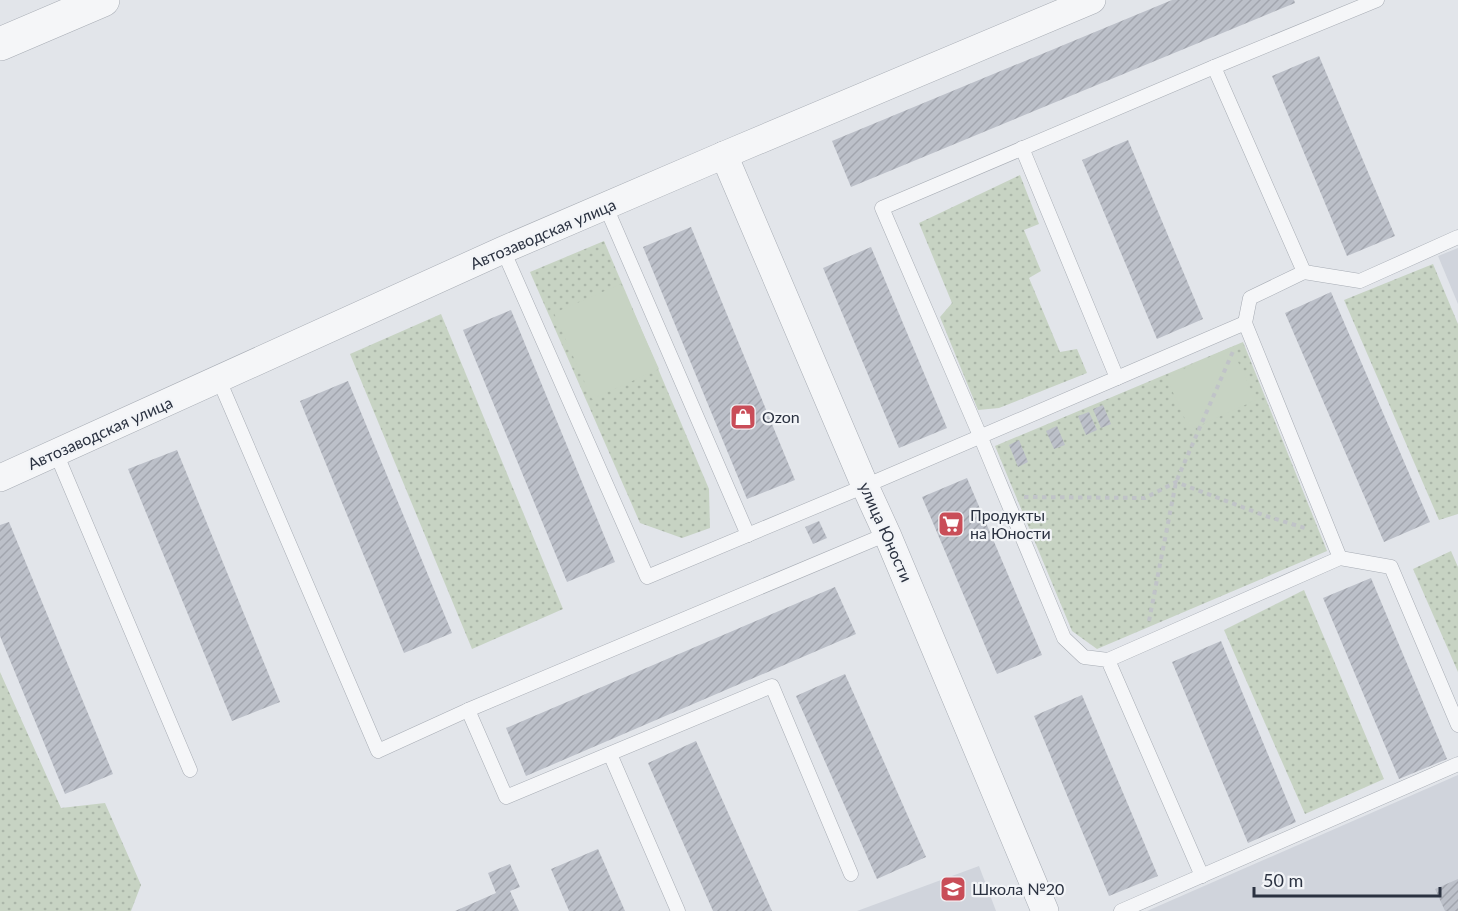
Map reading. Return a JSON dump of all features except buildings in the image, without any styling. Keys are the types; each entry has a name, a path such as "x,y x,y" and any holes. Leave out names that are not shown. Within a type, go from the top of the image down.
{"street":[{"path":"0,44 103,0"},
{"name":"Автозаводская улица","path":"0,478 503,250 1092,0"},
{"name":"улица Юности","path":"724,155 887,534 1045,911"}],"lane":[{"path":"1377,0 1350,5 1215,67 882,208 1064,638 1084,657 1108,660 1340,558 1391,567 1458,725"},
{"path":"1215,67 1304,272"},
{"path":"1022,148 1117,378"},
{"path":"606,207 748,535"},
{"path":"1340,558 1245,323 1250,298 1304,272 1360,281 1458,237"},
{"path":"503,250 647,577 981,438 1245,323"},
{"path":"219,380 378,751 468,710 887,534"},
{"path":"56,453 190,770"},
{"path":"1108,660 1202,876"},
{"path":"468,710 506,797 772,686 851,874"},
{"path":"610,754 678,911"},
{"path":"1120,911 1458,764"}],"path":[{"path":"1149,622 1176,482 1245,323"},
{"path":"1005,497 1145,498 1176,482 1266,516 1331,536"}],"shaded area":[{"path":"1458,248 1458,304 1438,256"},
{"path":"1458,775 1458,911 1147,911"},
{"name":"Школа №20","path":"979,866 996,911 857,911"}],"green space":[{"path":"1020,175 1039,224 1024,230 1041,271 1029,278 1060,352 1077,349 1087,373 999,408 978,410 940,317 952,303 919,223"},
{"path":"604,241 709,489 710,528 682,538 640,523 530,272"},
{"path":"1433,264 1458,324 1458,514 1439,520 1344,300"},
{"path":"621,284 659,369 592,399 554,313"},
{"path":"441,314 563,609 472,649 350,354"},
{"path":"1243,342 1327,551 1097,649 1072,631 995,446"},
{"path":"1231,347 1256,400 1190,430 1166,377"},
{"path":"1451,551 1458,567 1458,672 1413,569"},
{"path":"1304,590 1384,779 1305,814 1224,630"},
{"path":"0,672 61,808 105,803 141,885 131,911 0,911"}],"place":[{"name":"Ozon","path":"743,417"},
{"name":"Продукты на Юности","path":"951,524"},
{"name":"Школа №20","path":"953,889"}]}
